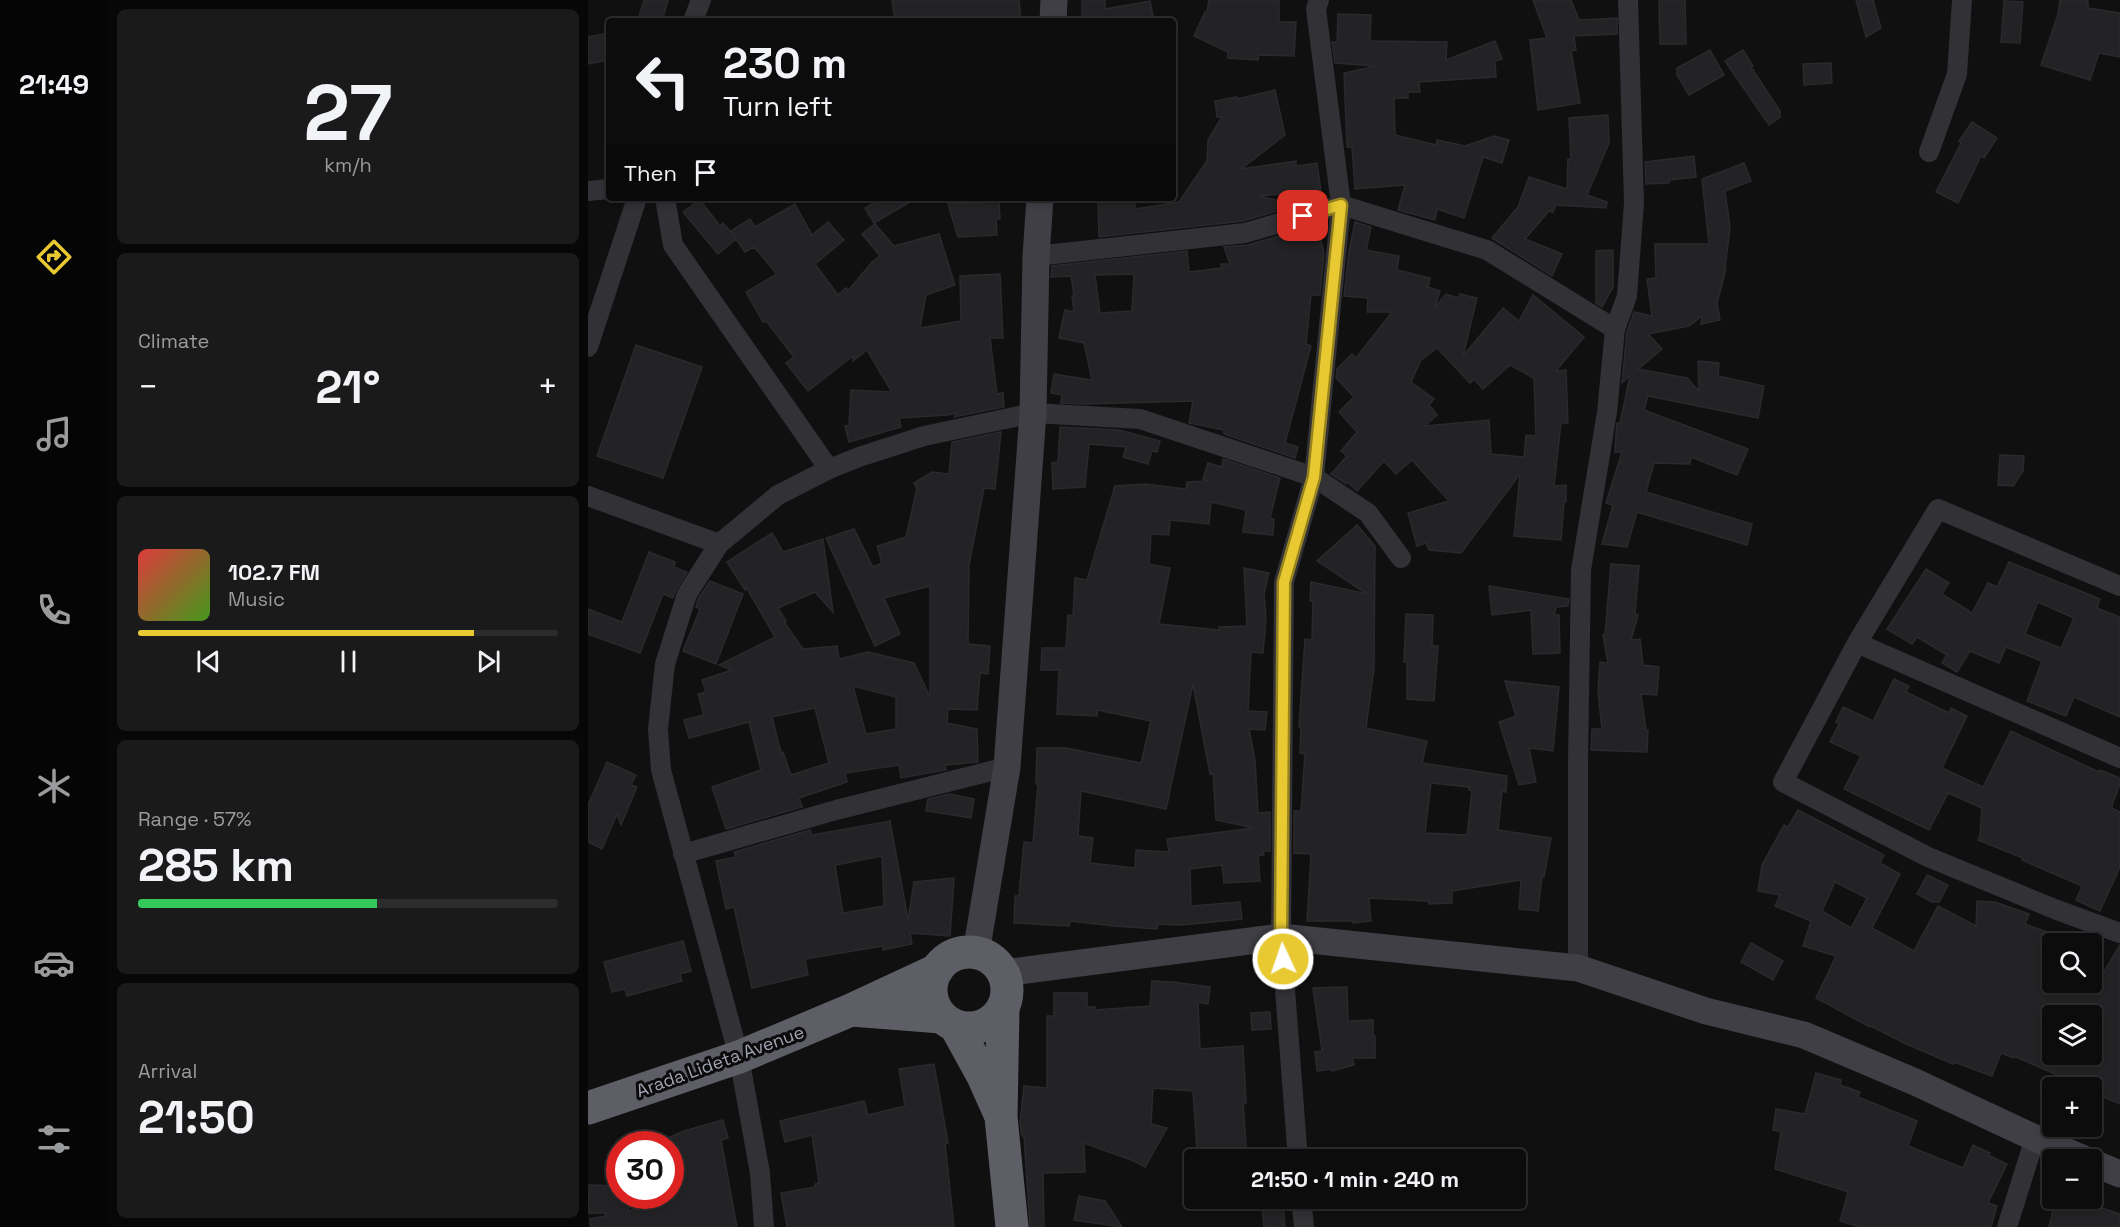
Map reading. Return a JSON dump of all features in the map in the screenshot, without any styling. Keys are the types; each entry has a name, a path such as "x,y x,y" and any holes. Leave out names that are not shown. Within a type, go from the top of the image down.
{"highway":[{"name":"Arada Lideta Avenue","path":"588,1108 739,1057 937,970 947,959 961,953 976,953"},
{"path":"976,953 997,964 1004,973 1008,991 1003,1008 1001,1117 1012,1227"},
{"path":"937,970 931,984 932,999 983,1076 1001,1117"},
{"name":"Arada Lideta Avenue","path":"850,1010 948,1022 975,1029 992,1021 1003,1008"}],"street":[{"path":"694,18 701,0"},
{"path":"1053,18 1054,0"},
{"path":"1297,1149 1281,937 1284,582 1314,477 1341,205 1316,9 1319,0"},
{"path":"1578,968 1581,570 1607,411 1615,329 1627,296 1634,203 1628,0"},
{"path":"1929,152 1957,74 1962,0"},
{"path":"588,191 606,189"},
{"path":"588,347 636,201"},
{"path":"666,201 673,245 829,469"},
{"path":"976,953 1007,767 1033,413 1036,256 1040,201"},
{"path":"1036,256 1245,233 1341,205 1487,250 1615,329"},
{"path":"764,1227 760,1173 739,1057 660,770 658,729 665,664 687,594 719,544 778,495 829,469 924,436 1033,413 1140,420 1314,477 1368,513 1401,558"},
{"path":"588,496 719,544"},
{"path":"2120,586 1938,509 1857,643 1784,782 1928,857 2057,910 2120,933"},
{"path":"1857,643 2120,758"},
{"path":"683,854 836,810 1007,767"},
{"path":"1004,973 1281,937 1578,968 1706,1011 1804,1035 1915,1082 2060,1149"},
{"path":"2007,1227 2035,1138"},
{"path":"2102,1167 2120,1174"},
{"path":"1302,1209 1304,1227"}],"building":[{"path":"644,0 668,0 663,18 639,16"},
{"path":"892,0 1019,0 1021,18 961,17 895,18"},
{"path":"1082,0 1105,0 1105,9 1150,1 1153,18 1082,18"},
{"path":"1209,0 1279,0 1279,22 1296,22 1294,56 1259,55 1258,60 1228,58 1228,52 1194,36 1207,12"},
{"path":"1533,0 1571,0 1579,20 1617,18 1617,34 1574,36 1576,50 1571,51 1580,103 1538,110 1530,40 1547,38"},
{"path":"1659,0 1685,0 1686,44 1660,44"},
{"path":"1856,0 1873,0 1881,28 1866,37"},
{"path":"2060,0 2088,0 2088,8 2120,13 2120,57 2099,53 2090,80 2041,65 2058,14"},
{"path":"2004,1 2023,2 2020,43 2001,42"},
{"path":"1338,14 1371,15 1370,41 1447,42 1446,60 1495,41 1502,59 1495,61 1496,77 1419,82 1420,92 1408,92 1408,98 1394,98 1395,135 1436,145 1437,140 1465,146 1494,136 1509,140 1502,163 1483,157 1464,218 1437,209 1435,220 1398,210 1405,185 1355,189 1352,147 1347,147 1344,73 1376,66 1335,63 1332,42 1337,42"},
{"path":"606,34 606,61 588,64 588,37"},
{"path":"1710,50 1724,75 1689,95 1677,75 1677,68"},
{"path":"1743,50 1753,66 1751,67 1780,111 1780,117 1769,125 1725,61"},
{"path":"1831,63 1832,83 1804,85 1803,64"},
{"path":"1275,90 1285,135 1241,169 1296,161 1296,166 1317,163 1321,191 1258,196 1297,205 1243,221 1099,237 1098,201 1135,201 1135,209 1179,202 1207,161 1208,140 1222,117 1217,117 1215,101 1237,97 1237,99"},
{"path":"1608,115 1609,143 1587,195 1607,202 1606,208 1556,205 1553,212 1549,211 1525,239 1562,254 1552,276 1492,238 1518,207 1529,177 1567,189 1568,159 1571,159 1569,118"},
{"path":"1972,122 1997,138 1984,158 1981,156 1958,203 1936,192 1961,143 1959,141"},
{"path":"1694,156 1696,177 1669,180 1669,183 1646,184 1645,162"},
{"path":"1744,163 1751,181 1725,191 1730,227 1726,269 1717,303 1720,320 1701,324 1702,316 1689,326 1648,334 1662,349 1638,369 1687,378 1699,391 1698,361 1719,363 1718,376 1764,386 1758,418 1648,396 1644,410 1748,449 1737,475 1691,457 1690,464 1654,463 1646,492 1752,524 1747,545 1637,512 1627,547 1602,544 1613,505 1606,503 1622,452 1615,452 1617,423 1620,423 1630,376 1622,383 1627,332 1634,312 1652,316 1647,279 1656,278 1655,244 1709,244 1702,179"},
{"path":"701,201 720,226 723,223 736,238 731,231 750,219 755,227 795,204 812,235 828,222 844,240 815,264 838,295 846,288 848,291 872,262 880,256 862,234 875,224 894,246 939,234 955,285 926,295 920,328 961,321 960,276 1000,274 1003,338 990,338 997,394 1003,393 1004,407 954,417 956,413 899,418 901,427 849,442 845,426 849,425 851,390 892,392 867,350 853,361 853,356 808,391 786,363 794,357 766,321 763,322 746,292 777,274 754,247 745,252 736,239 718,254 683,212"},
{"path":"878,201 912,201 874,223 865,208"},
{"path":"999,202 1000,219 996,219 997,235 958,237 948,204"},
{"path":"1355,222 1371,227 1366,250 1399,256 1397,270 1430,278 1428,287 1440,291 1435,307 1446,294 1459,298 1460,294 1477,298 1463,356 1503,308 1519,321 1533,295 1584,337 1556,371 1566,370 1568,423 1561,423 1554,486 1566,485 1561,540 1514,536 1520,474 1461,553 1429,550 1426,543 1417,546 1408,513 1449,501 1412,460 1396,474 1384,461 1357,491 1347,482 1346,484 1331,474 1347,456 1341,451 1357,432 1339,412 1354,397 1336,378 1337,369 1352,354 1356,358 1392,312 1367,312 1368,298 1344,296","holes":["1437,348 1470,383 1474,379 1483,389 1510,365 1534,378 1536,436 1526,435 1524,457 1491,454 1489,420 1425,426 1437,415 1429,405 1434,399 1411,382 1421,360"]},
{"path":"1317,225 1324,253 1320,295 1311,295 1306,344 1311,346 1285,443 1298,447 1295,458 1224,434 1224,430 1189,423 1193,401 1061,403 1062,395 1051,393 1054,374 1092,380 1084,343 1059,338 1065,310 1074,312 1072,296 1074,296 1071,276 1051,277 1052,266 1187,251 1189,272 1222,268 1221,264 1230,264 1224,247 1248,245","holes":["1134,274 1132,311 1100,313 1095,275"]},
{"path":"1613,250 1613,287 1602,307 1596,303 1596,251"},
{"path":"636,345 702,367 663,478 597,456"},
{"path":"1060,427 1119,430 1160,441 1157,452 1152,451 1148,464 1123,457 1126,447 1089,444 1085,487 1053,489 1052,463 1058,462"},
{"path":"1001,432 995,489 984,488 969,565 968,644 990,646 988,674 980,673 977,710 948,709 947,723 977,729 978,762 945,765 946,770 901,778 899,765 845,773 847,782 799,798 802,807 726,829 712,787 761,770 749,722 689,738 684,720 704,715 698,694 706,692 702,680 732,670 719,665 775,637 746,587 745,590 727,562 772,533 783,552 823,539 833,612 815,592 778,608 786,621 784,622 803,649 837,646 839,659 868,652 914,663 930,697 930,586 884,598 900,634 875,646 826,538 854,529 873,567 882,563 877,546 906,537 917,488 914,483 932,472 949,474 952,442","holes":["853,686 896,697 896,729 866,734","815,708 829,763 791,775 783,752 781,753 772,717"]},
{"path":"2000,455 2024,456 2023,471 2013,486 1998,485"},
{"path":"1223,459 1280,478 1270,518 1274,519 1273,535 1243,532 1246,510 1211,502 1209,524 1170,520 1169,535 1151,534 1149,564 1170,568 1159,624 1219,630 1219,627 1247,626 1244,568 1269,573 1264,594 1266,619 1263,653 1251,652 1248,711 1267,712 1265,730 1249,729 1255,760 1258,813 1270,812 1270,851 1263,851 1264,855 1258,856 1260,881 1224,883 1222,865 1190,869 1191,906 1240,902 1242,919 1182,925 1158,924 1157,929 1070,921 1069,926 1014,923 1015,896 1019,896 1024,842 1033,843 1038,784 1036,784 1037,748 1066,748 1141,763 1151,721 1097,710 1097,716 1057,714 1059,670 1041,670 1042,648 1066,648 1068,615 1073,616 1075,578 1087,580 1115,486 1145,484 1186,489 1187,482 1208,481 1203,479 1208,463 1222,467","holes":["1193,684 1210,774 1213,773 1216,820 1254,828 1167,839 1169,852 1136,850 1135,868 1090,863 1093,838 1078,836 1081,791 1166,809"]},
{"path":"1357,525 1375,546 1374,668 1366,728 1427,741 1422,763 1507,776 1506,792 1502,791 1498,830 1551,838 1544,877 1542,877 1538,911 1519,909 1521,880 1452,891 1452,903 1429,904 1428,901 1369,898 1371,921 1353,923 1353,921 1307,921 1311,854 1294,853 1294,811 1301,811 1305,754 1300,753 1301,727 1299,727 1305,639 1312,640 1311,582 1367,594 1317,561","holes":["1431,783 1469,787 1472,791 1467,835 1425,833"]},
{"path":"649,552 675,562 674,567 687,572 673,598 663,594 640,653 588,634 588,609 622,622"},
{"path":"2009,562 2100,599 2097,608 2120,617 2120,717 2074,697 2066,716 2027,701 2042,661 2006,647 1999,663 1970,651 1957,672 1942,663 1947,655 1917,637 1912,644 1887,629 1926,569 1949,583 1942,594 1972,613 1988,583 1997,587","holes":["2038,602 2074,618 2061,648 2025,634"]},
{"path":"1611,564 1639,566 1635,614 1638,615 1631,640 1640,639 1643,665 1659,667 1657,695 1641,694 1646,730 1648,730 1647,752 1591,750 1592,729 1602,729 1598,692 1600,662 1608,663 1603,635 1605,634"},
{"path":"710,581 743,594 716,664 683,651 700,609 696,607 698,599"},
{"path":"1489,586 1569,599 1568,606 1556,607 1554,615 1559,615 1560,653 1533,654 1531,610 1492,615"},
{"path":"1406,614 1433,615 1432,646 1438,646 1434,701 1407,699 1407,662 1404,662"},
{"path":"1894,679 1909,686 1906,692 1949,713 1951,708 1967,716 1942,768 1983,787 2011,731 2099,772 2100,770 2120,778 2112,808 2120,812 2120,867 2100,911 2076,900 2082,886 1978,840 1982,808 1948,793 1929,830 1844,789 1861,756 1830,742 1839,724 1836,722 1843,707 1873,721"},
{"path":"1505,681 1559,687 1553,751 1529,748 1536,782 1519,785 1499,722 1516,716"},
{"path":"607,762 636,775 631,785 637,787 621,825 617,814 602,849 588,842 588,805"},
{"path":"949,794 974,799 971,818 926,811 928,799"},
{"path":"1798,810 1884,855 1880,863 1900,874 1872,928 1914,951 1938,906 1976,926 1977,901 1995,902 2029,914 2025,924 2050,933 2042,933 2042,993 2102,993 2102,975 2120,945 2120,1104 2102,1097 2102,1077 2056,1077 2057,1075 2014,1056 2014,1058 2001,1053 1992,1076 1954,1062 1953,1064 1904,1043 1816,998 1836,956 1803,946 1811,921 1775,906 1780,895 1758,891 1762,865 1784,825 1788,827","holes":["1835,882 1867,898 1851,928 1822,911"]},
{"path":"890,821 908,920 914,882 954,878 950,936 910,933 912,944 883,950 883,946 805,959 808,975 752,988 734,907 726,909 716,861 736,857 734,852 810,830 812,835","holes":["882,856 884,906 843,913 835,865"]},
{"path":"1927,875 1948,885 1939,902 1932,902 1917,894"},
{"path":"683,941 691,971 680,974 682,981 627,996 625,989 612,992 604,962"},
{"path":"1751,943 1783,961 1773,980 1741,962"},
{"path":"1152,981 1210,987 1208,1004 1198,1002 1200,1049 1243,1046 1246,1149 1197,1149 1193,1091 1153,1088 1151,1124 1167,1128 1145,1167 1084,1143 1085,1172 1043,1173 1044,1227 1030,1227 1024,1136 1022,1136 1020,1123 1024,1086 1047,1088 1047,1016 1054,1016 1054,993 1087,993 1087,1007 1095,1007 1095,1010 1150,1006"},
{"path":"1347,987 1348,1021 1373,1020 1375,1058 1352,1058 1354,1065 1332,1071 1332,1069 1317,1071 1315,1052 1322,1051 1313,988"},
{"path":"1270,1012 1271,1029 1252,1030 1251,1013"},
{"path":"934,1064 948,1143 945,1143 954,1227 787,1227 781,1193 815,1187 815,1184 819,1183 812,1135 785,1142 780,1121 864,1101 868,1115 905,1106 899,1069"},
{"path":"1816,1073 1841,1080 1840,1085 1860,1092 1858,1097 1917,1121 1908,1146 1963,1168 1973,1145 2007,1164 1988,1203 1997,1206 1991,1227 1860,1227 1840,1221 1848,1192 1775,1169 1781,1132 1773,1130 1776,1109 1805,1114"},
{"path":"723,1120 728,1138 721,1140 737,1227 591,1227 590,1219 605,1216 606,1213 588,1213 589,1185 606,1186 606,1209 628,1209 628,1211 684,1209 684,1131"},
{"path":"1079,1196 1105,1201 1122,1227 1074,1220"},
{"path":"2102,1208 2120,1214 2120,1227 2049,1227 2053,1209"},
{"path":"1262,1209 1283,1209 1285,1227 1264,1227"}],"route":[{"path":"1283,959 1281,937 1284,582 1314,477 1341,205 1303,216"}]}
